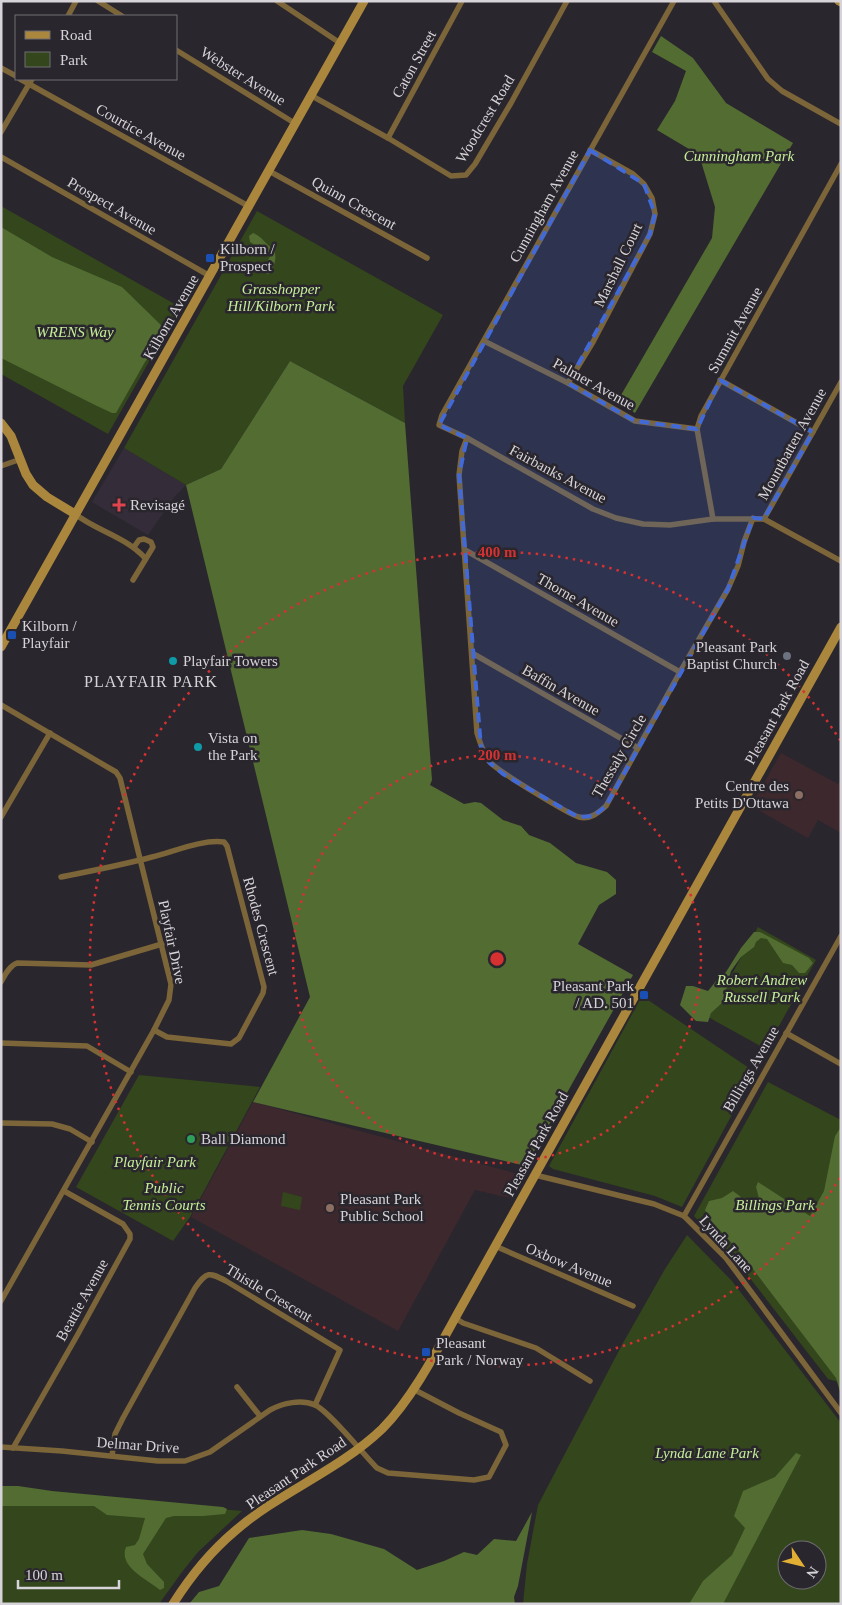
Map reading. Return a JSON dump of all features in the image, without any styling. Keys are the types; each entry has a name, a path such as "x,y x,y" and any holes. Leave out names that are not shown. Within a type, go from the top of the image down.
{"street":[{"path":"69,15 76,1"},
{"path":"98,1 120,15"},
{"path":"277,1 340,43"},
{"name":"Kilborn Avenue","path":"1,647 250,207 364,1"},
{"name":"Caton Street","path":"388,138 462,1"},
{"name":"Woodcrest Road","path":"312,96 388,138 451,176 466,175 475,164 511,104 567,1"},
{"name":"Cunningham Avenue","path":"439,425 442,415 674,1"},
{"path":"714,1 768,78 782,91 841,124"},
{"name":"Webster Avenue","path":"178,51 296,124"},
{"path":"1,68 15,75"},
{"path":"1,132 30,81"},
{"name":"Courtice Avenue","path":"30,81 250,207"},
{"name":"Marshall Court","path":"568,383 593,342 650,234 655,214 652,198 644,184 633,174 590,150"},
{"name":"Prospect Avenue","path":"1,157 210,276"},
{"name":"Summit Avenue","path":"697,430 720,380 841,164"},
{"name":"Quinn Crescent","path":"269,171 426,258"},
{"name":"Palmer Avenue","path":"484,340 568,383 635,421 697,430"},
{"path":"720,380 813,432"},
{"name":"Mountbatten Avenue","path":"764,519 841,382"},
{"path":"1,423 11,436 32,485 86,522 134,547 145,558"},
{"name":"Fairbanks Avenue","path":"439,425 467,438 593,509 616,518 643,524 670,525 713,518 764,519 841,560"},
{"path":"697,430 713,518"},
{"name":"Thessaly Circle","path":"467,438 462,452 460,474 477,733 481,748 490,763 503,774 578,817 594,816 606,806 728,589 738,566 753,518"},
{"path":"1,466 21,459"},
{"path":"133,580 153,547 151,542 141,539 134,547"},
{"name":"Thorne Avenue","path":"465,550 680,672"},
{"name":"Pleasant Park Road","path":"173,1604 193,1574 235,1531 314,1480 382,1429 413,1389 455,1318 841,628"},
{"name":"Baffin Avenue","path":"472,653 638,748"},
{"name":"Playfair Drive","path":"1,704 116,772 120,778 142,860 171,984 170,1000 154,1030 1,1300"},
{"path":"1,817 50,733"},
{"name":"Rhodes Crescent","path":"142,860 185,847 218,841 224,842 227,846 264,987 263,993 239,1038 231,1044 167,1037 154,1030"},
{"path":"61,877 142,860"},
{"name":"Billings Avenue","path":"684,1216 841,936"},
{"path":"1,982 13,964 17,963 91,965 162,944"},
{"path":"786,1033 841,1064"},
{"path":"1,1043 87,1046 131,1072"},
{"path":"1,1123 52,1124 70,1129 92,1142"},
{"name":"Lynda Lane","path":"535,1174 654,1204 684,1216 726,1258 841,1413"},
{"name":"Beattie Avenue","path":"13,1448 130,1240 130,1234 123,1224 64,1191"},
{"name":"Oxbow Avenue","path":"495,1246 633,1306"},
{"name":"Thistle Crescent","path":"112,1456 115,1434 123,1418 195,1288 203,1276 207,1274 213,1274 226,1281 340,1350 315,1405"},
{"path":"455,1318 463,1323 536,1348 590,1381"},
{"path":"237,1387 260,1416"},
{"path":"315,1405 327,1413 377,1468 388,1473 474,1480 489,1477 506,1446 501,1432 413,1389"},
{"name":"Delmar Drive","path":"1,1447 158,1461 185,1461 210,1452 260,1416 280,1405 300,1402 315,1405"}],"highlighted area":[{"path":"590,150 644,184 655,214 650,234 568,383 635,421 697,429 720,380 813,432 764,519 753,518 728,589 606,806 594,816 578,817 503,774 490,763 481,748 459,475 467,438 439,425"}],"shaded area":[{"path":"124,448 186,485 175,496 148,535 92,502"},
{"name":"Centre des Petits D'Ottawa","path":"781,753 838,784 841,780 841,833 818,820 808,838 751,806"},
{"name":"Pleasant Park Public School","path":"253,1102 522,1175 510,1198 475,1190 398,1331 191,1217"}],"green space":[{"name":"Cunningham Park","path":"661,36 693,58 726,103 793,143 635,413 617,402 712,238 715,207 699,155 657,130 675,101 686,71 652,52"},
{"name":"WRENS Way","path":"1,206 180,307 108,434 1,374"},
{"name":"Grasshopper Hill/Kilborn Park","path":"257,211 443,315 403,386 405,423 290,361 221,469 186,485 124,448"},
{"name":"WRENS Way","path":"1,227 52,257 122,287 165,329 166,334 145,362 116,413 97,406 1,358"},
{"path":"253,233 274,249 275,262 269,274 264,273 262,270 271,255 250,242 249,236"},
{"path":"290,361 405,423 432,780 430,785 464,804 481,803 503,820 521,826 529,835 550,843 576,863 607,872 616,880 616,894 599,905 578,944 633,975 526,1166 253,1102 310,997 186,485 221,469"},
{"name":"Robert Andrew Russell Park","path":"758,927 816,960 766,1049 708,1017"},
{"path":"754,932 760,932 809,958 813,963 805,973 799,973 792,965 783,963 767,939 761,938 754,947 741,957 731,971 723,1002 711,1013 708,1022 696,1021 680,1005 686,986 693,986 708,991 726,972"},
{"path":"642,996 755,1072 682,1207 655,1196 553,1169 549,1166"},
{"name":"Playfair Park","path":"139,1075 260,1087 190,1217 173,1241 76,1187"},
{"name":"Billings Park","path":"768,1082 841,1120 841,1379 839,1382 828,1379 732,1255 694,1216"},
{"path":"841,1127 841,1395 836,1378 740,1252 711,1221 705,1210 709,1201 722,1198 733,1191 741,1197 740,1205 749,1211 760,1202 756,1187 758,1182 810,1216 824,1191 835,1136"},
{"path":"283,1192 302,1197 300,1210 281,1206"},
{"name":"Lynda Lane Park","path":"687,1235 732,1281 841,1423 841,1604 523,1604 527,1564 538,1505 623,1343 665,1269"},
{"path":"796,1453 801,1455 723,1604 689,1604 703,1581 732,1555 745,1528 734,1516 743,1491 775,1477"},
{"path":"1,1486 18,1486 52,1491 223,1507 227,1509 225,1514 166,1518 143,1554 147,1564 164,1582 164,1588 160,1590 135,1572 126,1561 126,1547 135,1545 139,1539 145,1518 107,1515 94,1506 1,1506"},
{"path":"1,1489 242,1511 198,1552 159,1604 1,1604"},
{"path":"532,1512 518,1586 514,1597 515,1604 189,1604 199,1592 219,1586 249,1538 302,1530 331,1534 384,1549 417,1570 464,1552 477,1555 494,1539 516,1541"}],"place":[{"name":"Kilborn / Prospect","path":"210,258"},
{"name":"Revisagé","path":"119,505"},
{"name":"Kilborn / Playfair","path":"12,635"},
{"name":"Pleasant Park Baptist Church","path":"787,656"},
{"name":"Playfair Towers","path":"173,661"},
{"name":"Vista on the Park","path":"198,747"},
{"name":"Centre des Petits D'Ottawa","path":"799,795"},
{"name":"Pleasant Park / AD. 501","path":"644,995"},
{"name":"Ball Diamond","path":"191,1139"},
{"name":"Pleasant Park Public School","path":"330,1208"},
{"name":"Pleasant Park / Norway","path":"426,1352"}],"district":[{"name":"PLAYFAIR PARK","path":"151,681"}],"park label":[{"name":"Public Tennis Courts","path":"164,1196"}]}
